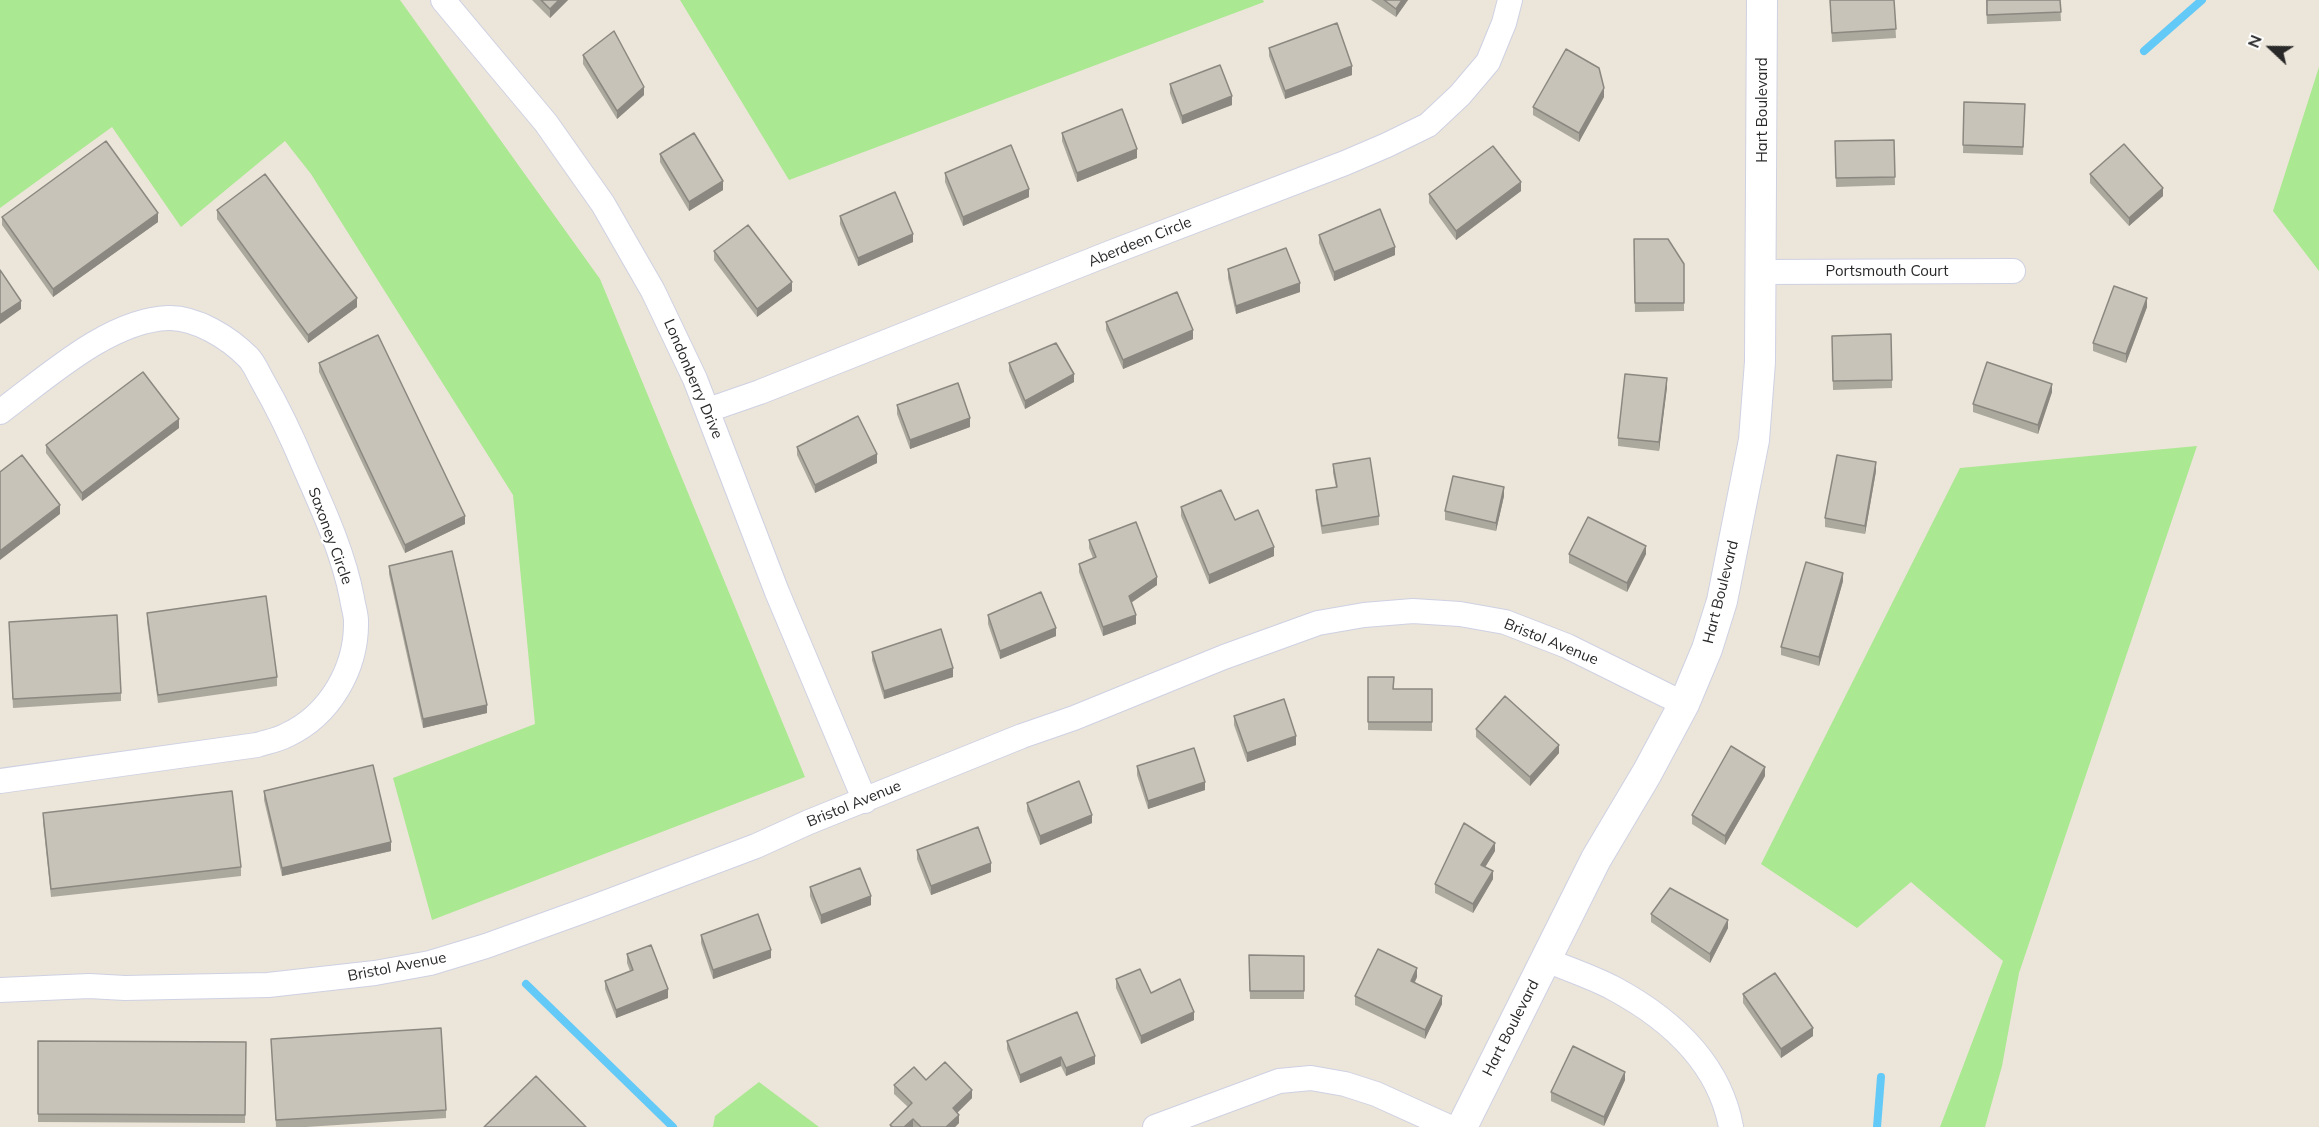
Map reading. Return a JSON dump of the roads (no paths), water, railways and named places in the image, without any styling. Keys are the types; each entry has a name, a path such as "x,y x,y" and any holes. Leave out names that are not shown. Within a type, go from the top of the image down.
{"street":[{"name":"Londonberry Drive","path":"443,0 546,123 603,204 654,291 708,410 777,592 865,801"},
{"name":"Aberdeen Circle","path":"708,410 760,392 1110,253 1345,163 1428,125 1460,95 1488,62 1504,23 1510,0"},
{"name":"Hart Boulevard","path":"1462,1127 1596,859 1647,773 1684,704 1707,649 1722,601 1754,440 1760,362 1762,0"},
{"name":"Portsmouth Court","path":"1762,272 2013,270"},
{"name":"Saxoney Circle","path":"0,412 97,341 120,329 146,321 170,318 196,323 223,337 250,358 285,422 336,544 349,583 356,621 351,658 338,690 314,718 287,736 257,745 0,781"},
{"name":"Bristol Avenue","path":"0,990 89,986 125,988 268,985 430,963 486,946 756,846 809,822 1234,653 1318,623 1364,615 1413,611 1460,614 1504,622 1568,646 1684,704"},
{"path":"1546,960 1612,988 1669,1024 1695,1051 1716,1080 1731,1127"},
{"path":"1155,1127 1279,1081 1311,1078 1346,1084 1377,1094 1449,1127"}],"waterway":[{"path":"2144,51 2202,0"},
{"path":"526,984 673,1127"},
{"path":"1877,1127 1881,1077"}]}
